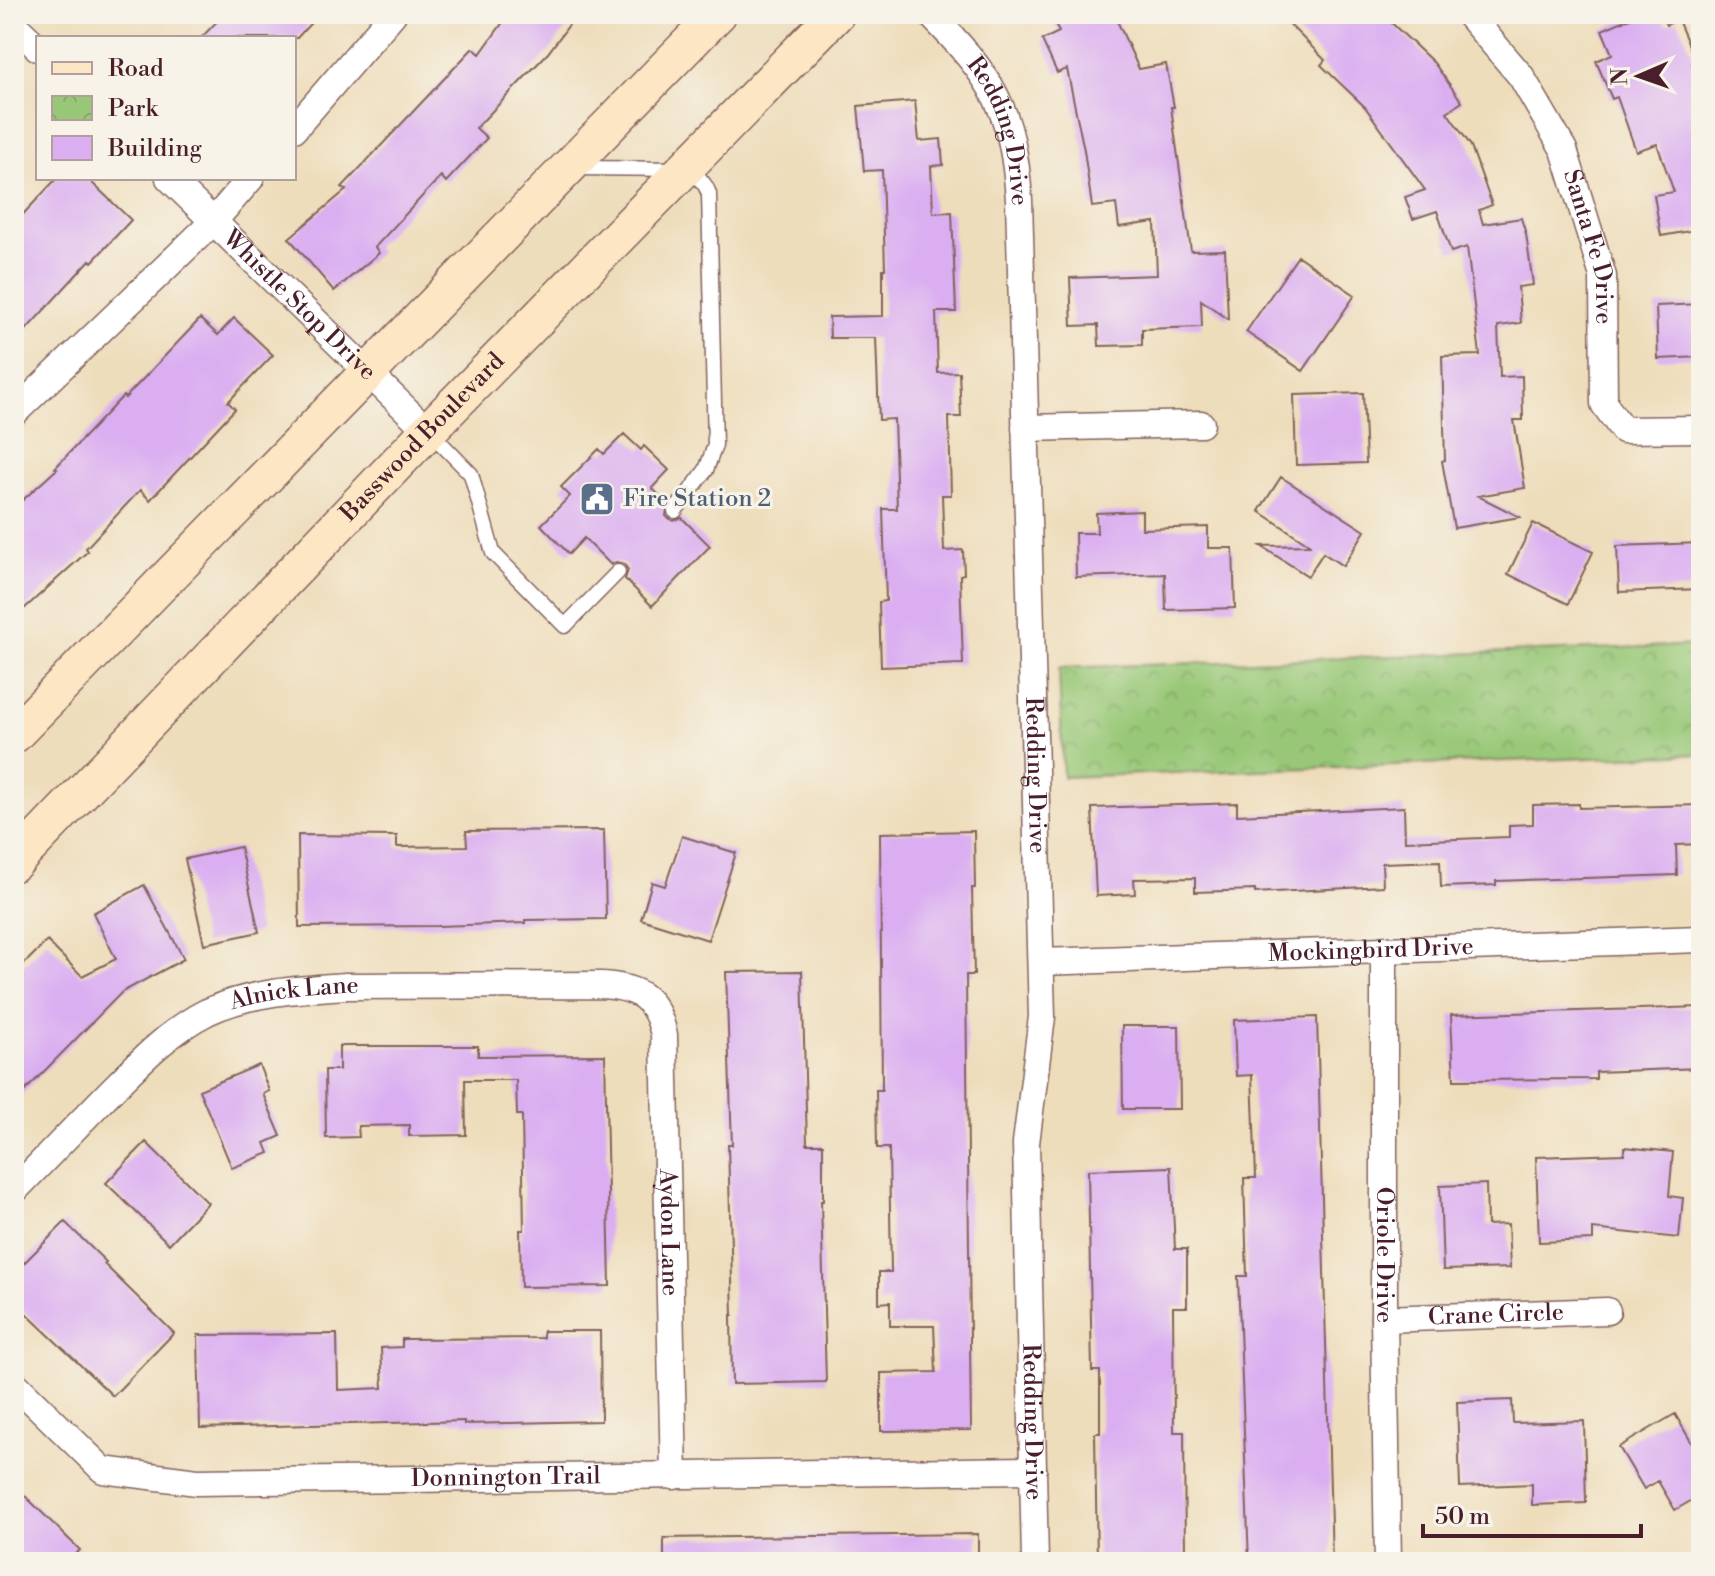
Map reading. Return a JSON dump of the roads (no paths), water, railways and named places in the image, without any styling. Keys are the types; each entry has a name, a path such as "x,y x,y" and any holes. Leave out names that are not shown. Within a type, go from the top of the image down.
{"main road":[{"path":"14,735 718,14"},
{"name":"Basswood Boulevard","path":"14,863 428,431 836,14"}],"street":[{"path":"296,127 393,14"},
{"name":"Redding Drive","path":"930,14 976,63 999,101 1008,122 1019,200 1041,962 1041,1040 1030,1096 1026,1143 1035,1562"},
{"name":"Santa Fe Drive","path":"1468,14 1521,76 1564,150 1603,276 1604,404 1623,430 1701,429"},
{"path":"14,25 36,46"},
{"name":"Whistle Stop Drive","path":"171,180 428,431"},
{"path":"14,413 213,222 249,180"},
{"path":"1025,428 1201,424"},
{"name":"Mockingbird Drive","path":"1041,962 1701,939"},
{"name":"Oriole Drive","path":"1384,949 1384,1319 1388,1562"},
{"name":"Alnick Lane","path":"14,1191 152,1051 207,1012 239,1001 308,988 345,986 601,985 633,989 644,996"},
{"name":"Aydon Lane","path":"644,996 661,1018 664,1035 674,1476"},
{"name":"Crane Circle","path":"1384,1319 1607,1311"},
{"name":"Donnington Trail","path":"14,1383 103,1470 197,1482 1033,1470"}],"lane":[{"path":"566,168 684,169 700,179 709,194 716,434 706,470 675,511"},
{"path":"428,431 471,474 493,553 565,626 618,572"}],"place":[{"name":"Fire Station 2","path":"597,499"}]}
